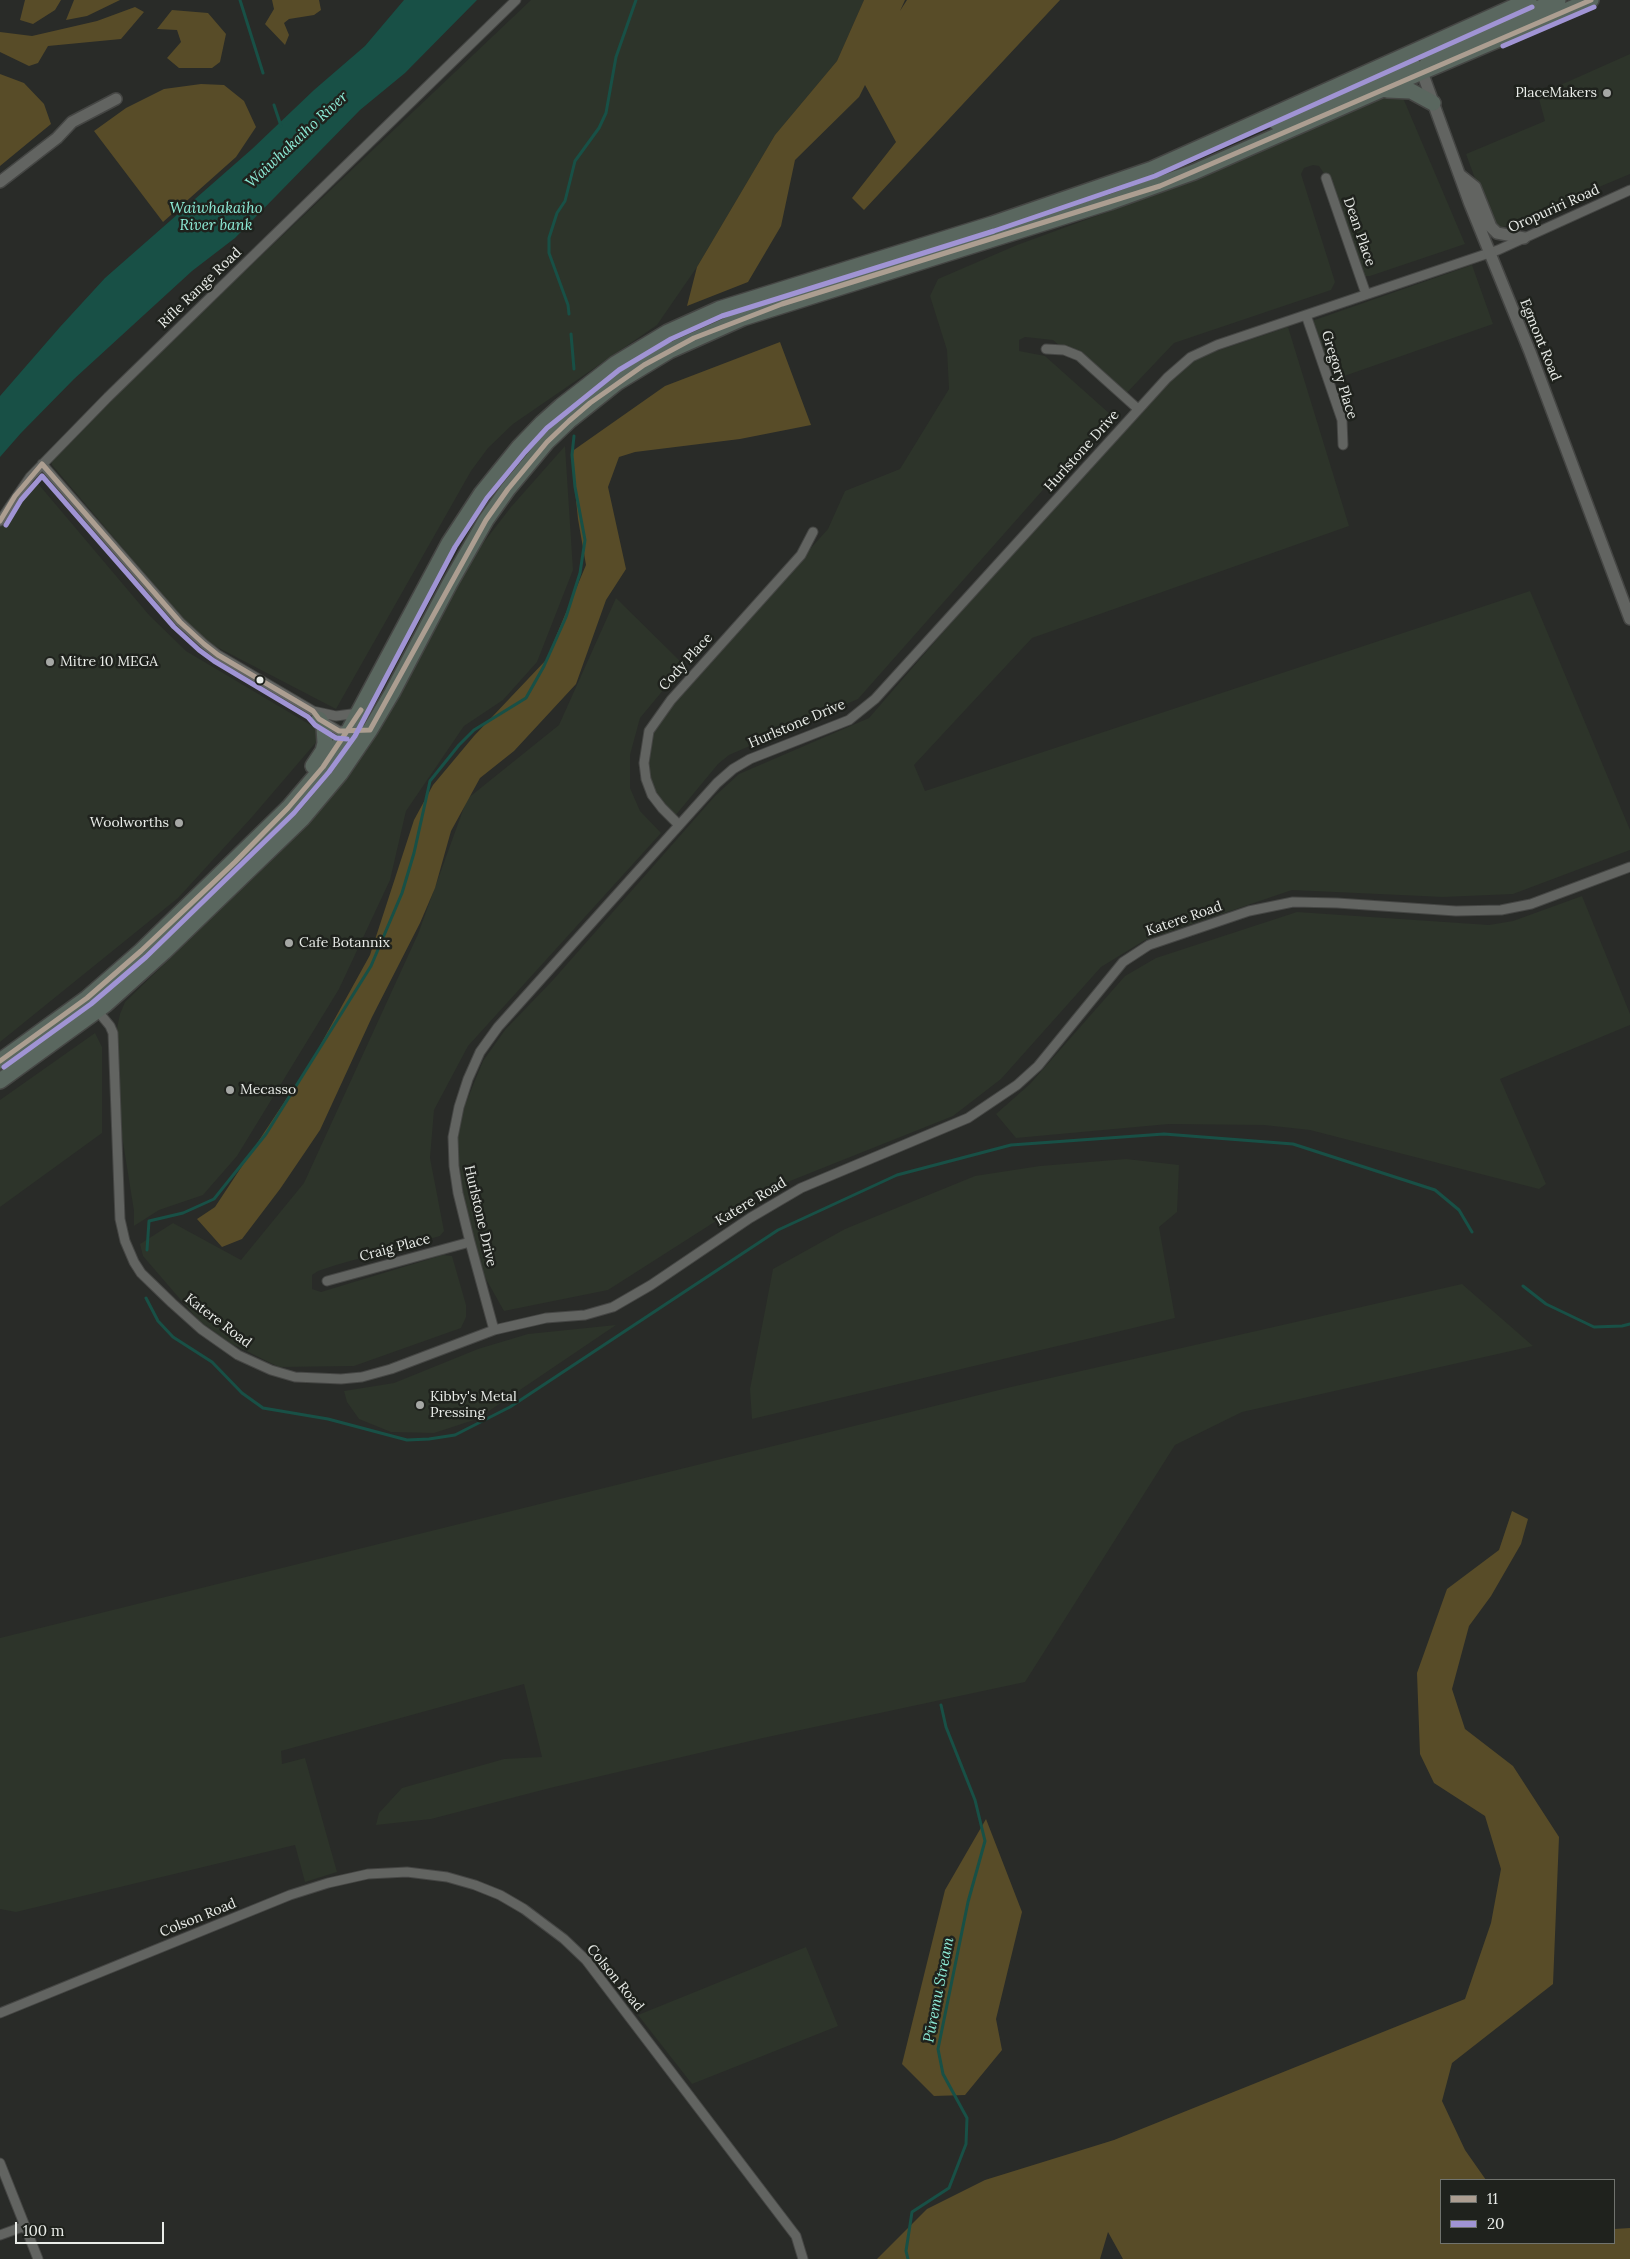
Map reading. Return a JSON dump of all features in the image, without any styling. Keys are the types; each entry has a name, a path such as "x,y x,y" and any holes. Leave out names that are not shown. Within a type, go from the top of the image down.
{"highway":[{"path":"1394,59 1406,46 1510,0"},
{"path":"0,1061 87,998 148,944 276,821 323,767 348,732 449,543 480,494 519,447 542,423 560,406 615,364 668,332 719,308 992,224 1113,183 1224,137 1529,0"},
{"path":"1422,72 1435,54 1448,47 1558,0"},
{"path":"0,1081 98,1010 164,952 290,832 340,774 370,730 392,693 450,582 486,520 508,488 547,442 569,421 590,403 644,365 716,328 782,304 1160,186 1591,0"},
{"path":"1224,137 1266,128 1401,68 1416,68 1422,72"},
{"path":"1380,90 1411,90 1433,102"},
{"path":"276,821 290,794 323,751 325,735 316,715"}],"main road":[{"name":"Egmont Road","path":"1422,72 1459,174 1530,352 1630,619"},
{"path":"0,182 57,138 72,122 116,99"},
{"path":"1459,174 1475,187 1491,227 1497,232 1524,238"}],"street":[{"name":"Rifle Range Road","path":"0,521 20,490 42,464 108,397 516,0"},
{"name":"Dean Place","path":"1326,178 1366,294"},
{"name":"Oropuriri Road","path":"1489,252 1630,190"},
{"name":"Hurlstone Drive","path":"494,1330 458,1193 454,1166 453,1137 459,1107 468,1079 480,1052 517,1004 717,783 733,769 750,759 849,720 875,699 1180,364 1217,345 1489,252"},
{"name":"Gregory Place","path":"1306,315 1342,420 1343,445"},
{"path":"1046,349 1064,350 1079,356 1138,410"},
{"path":"42,464 185,627 218,655 340,731 370,730"},
{"name":"Cody Place","path":"679,825 657,802 646,779 644,763 649,731 671,700 801,555 813,532"},
{"path":"316,715 336,716 360,712"},
{"name":"Katere Road","path":"87,998 110,1026 113,1033 119,1201 125,1241 141,1273 201,1329 238,1355 256,1364 295,1376 316,1379 362,1377 391,1369 494,1330 537,1320 585,1315 613,1307 651,1285 734,1228 801,1188 968,1118 1001,1097 1038,1066 1123,962 1149,945 1249,911 1293,902 1456,911 1501,910 1530,904 1630,866"},
{"name":"Craig Place","path":"327,1281 470,1242"},
{"name":"Colson Road","path":"0,2013 290,1895 328,1883 368,1874 407,1872 447,1877 475,1885 500,1895 524,1909 564,1939 586,1960 796,2236 804,2259"},
{"path":"0,2163 38,2259"},
{"path":"0,2235 25,2226"}],"shaded area":[{"path":"25,0 61,0 55,10 33,24 20,20"},
{"path":"74,0 120,0 87,16 66,20"},
{"path":"272,0 319,0 321,10 314,15 289,19 284,23 289,35 285,45 265,24 274,9"},
{"path":"531,0 864,0 837,61 775,135 697,267 657,325 513,424 488,448 471,471 336,709 213,645 184,620 52,465 50,456"},
{"path":"864,0 905,0 900,11 907,0 1060,0 864,210 852,198 896,142 865,85 859,97 795,160 781,226 748,282 687,306 697,267 775,135 837,61"},
{"path":"135,7 144,12 121,39 48,46 38,63 29,66 0,52 0,32 32,36 97,21"},
{"path":"172,10 208,13 226,34 220,62 212,68 179,68 167,58 181,42 177,30 157,29"},
{"path":"1630,54 1630,174 1501,228 1492,225 1466,154 1545,121 1538,95"},
{"path":"0,74 24,83 44,104 51,124 0,166"},
{"path":"201,84 224,85 244,101 256,127 236,157 163,222 94,131 126,108 164,89"},
{"path":"1398,86 1465,244 1370,276 1364,276 1323,172 1319,166 1313,165 1304,168 1301,174 1335,282 1331,290 1174,343 1120,400 1053,340 1025,337 1019,340 1019,351 1045,356 1110,414 858,699 729,755 718,764 675,816 659,799 650,780 645,754 660,716 828,529 845,491 900,469 949,389 947,350 930,296 938,279 1017,245 1110,211 1241,158"},
{"path":"1472,265 1493,324 1330,381 1309,322"},
{"path":"1288,327 1349,526 1032,638 914,765 925,791 1530,591 1630,830 1630,850 1513,894 1443,897 1292,890 1145,940 1101,967 1001,1079 953,1116 760,1193 608,1290 504,1311 478,1265 463,1222 454,1132 483,1061 505,1030 553,980 715,796 739,774 869,718 1160,381 1190,360"},
{"path":"780,342 811,425 740,439 635,452 619,457 608,487 626,569 606,600 576,684 514,751 480,778 451,831 435,888 420,923 372,1017 320,1130 280,1189 242,1239 222,1247 197,1219 215,1207 312,1060 370,955 414,820 433,785 474,736 546,660 586,565 578,519 571,452 665,386"},
{"path":"565,446 573,570 537,662 503,700 464,726 406,811 390,880 339,989 237,1156 203,1195 159,1210 134,1226 134,1211 122,1136 116,1033 125,1002 275,857 318,806 357,756 477,551 511,507"},
{"path":"35,480 149,615 186,651 324,733 252,817 178,898 0,1042 0,520"},
{"path":"616,598 684,665 640,718 630,755 630,788 640,811 661,833 468,1046 434,1110 430,1158 444,1231 440,1236 336,1265 312,1275 312,1289 321,1292 443,1255 452,1256 466,1305 466,1317 461,1328 354,1366 279,1367 230,1343 198,1320 143,1256 140,1244 173,1223 241,1260 304,1183 418,934 467,799 559,725"},
{"path":"1582,896 1630,1014 1630,1025 1500,1079 1546,1184 1539,1189 1310,1130 1264,1125 1169,1124 1016,1138 996,1114 1030,1084 1125,976 1156,958 1297,912 1489,925 1513,921"},
{"path":"95,1033 102,1047 102,1133 0,1207 0,1100"},
{"path":"1126,1159 1179,1165 1177,1212 1159,1227 1175,1318 752,1419 750,1389 773,1269 845,1229 975,1176 1040,1166"},
{"path":"1462,1284 1533,1346 1242,1412 1175,1445 1025,1682 763,1738 550,1788 431,1819 376,1825 379,1813 402,1788 504,1759 542,1757 524,1684 281,1751 282,1764 305,1758 337,1872 305,1882 295,1845 16,1912 0,1909 0,1638 1011,1387"},
{"path":"616,1325 477,1419 434,1433 391,1432 359,1419 347,1402 344,1391 394,1383 478,1349 528,1334"},
{"path":"1512,1511 1528,1519 1521,1544 1491,1596 1469,1626 1452,1689 1465,1729 1513,1766 1559,1837 1553,1984 1452,2063 1442,2101 1465,2150 1485,2179 1440,2179 1440,2244 1615,2244 1615,2229 1630,2228 1630,2259 1123,2259 1108,2232 1100,2259 877,2259 927,2209 985,2180 1114,2140 1465,1999 1491,1923 1501,1869 1485,1816 1434,1783 1420,1754 1417,1673 1447,1589 1499,1550"},
{"path":"986,1819 1022,1912 996,2019 1002,2050 965,2095 934,2096 902,2064 945,1890"},
{"path":"806,1947 838,2026 692,2084 638,2015"}],"water":[{"name":"Waiwhakaiho River bank","path":"404,0 477,0 405,73 360,110 235,238 192,271 74,379 0,457 0,396 60,327 105,278 252,149 314,90 365,46"}],"waterway":[{"path":"240,0 263,73"},
{"path":"569,314 568,305 549,253 549,238 557,213 565,201 575,161 599,128 606,113 616,57 636,0"},
{"path":"274,105 281,126"},
{"path":"571,334 574,369"},
{"path":"147,1250 149,1221 183,1213 214,1199 266,1134 371,966 402,893 414,853 430,781 459,745 474,730 526,698 544,666 566,617 580,573 585,540 575,487 572,455 574,436"},
{"path":"146,1298 158,1321 173,1337 212,1362 242,1393 263,1408 328,1419 407,1440 429,1439 455,1435 510,1407 778,1230 897,1175 1011,1145 1164,1134 1293,1144 1435,1190 1459,1210 1472,1232"},
{"path":"1523,1286 1546,1304 1594,1327 1630,1324"},
{"name":"Pūremu Stream","path":"908,2259 906,2251 912,2212 949,2188 966,2144 967,2118 943,2074 938,2049 968,1902 985,1841 975,1800 946,1727 941,1705"}],"transit line":[{"name":"11","path":"0,521 15,496 42,464 180,622 204,644 218,655 313,711 319,719 339,731 370,730 486,520 508,489 547,442 569,421 590,403 644,365 694,338 782,304 1160,186 1591,0"},
{"name":"20","path":"4,1067 91,1004 146,957 294,813 329,772 355,736 455,547 487,498 547,428 619,370 671,339 722,316 994,231 1155,176 1532,7"},
{"name":"20","path":"1503,46 1594,7"},
{"name":"20","path":"6,525 21,500 42,476 174,627 199,650 214,661 308,717 315,725 336,738 347,739"},
{"name":"11","path":"0,1061 87,998 141,951 235,862 288,808 323,767 361,710"}],"place":[{"name":"PlaceMakers","path":"1607,93"},
{"name":"Mitre 10 MEGA","path":"50,662"},
{"name":"Woolworths","path":"179,823"},
{"name":"Cafe Botannix","path":"289,943"},
{"name":"Mecasso","path":"230,1090"},
{"name":"Kibby's Metal Pressing","path":"420,1405"}],"water label":[{"name":"Waiwhakaiho River","path":"297,140"}]}
